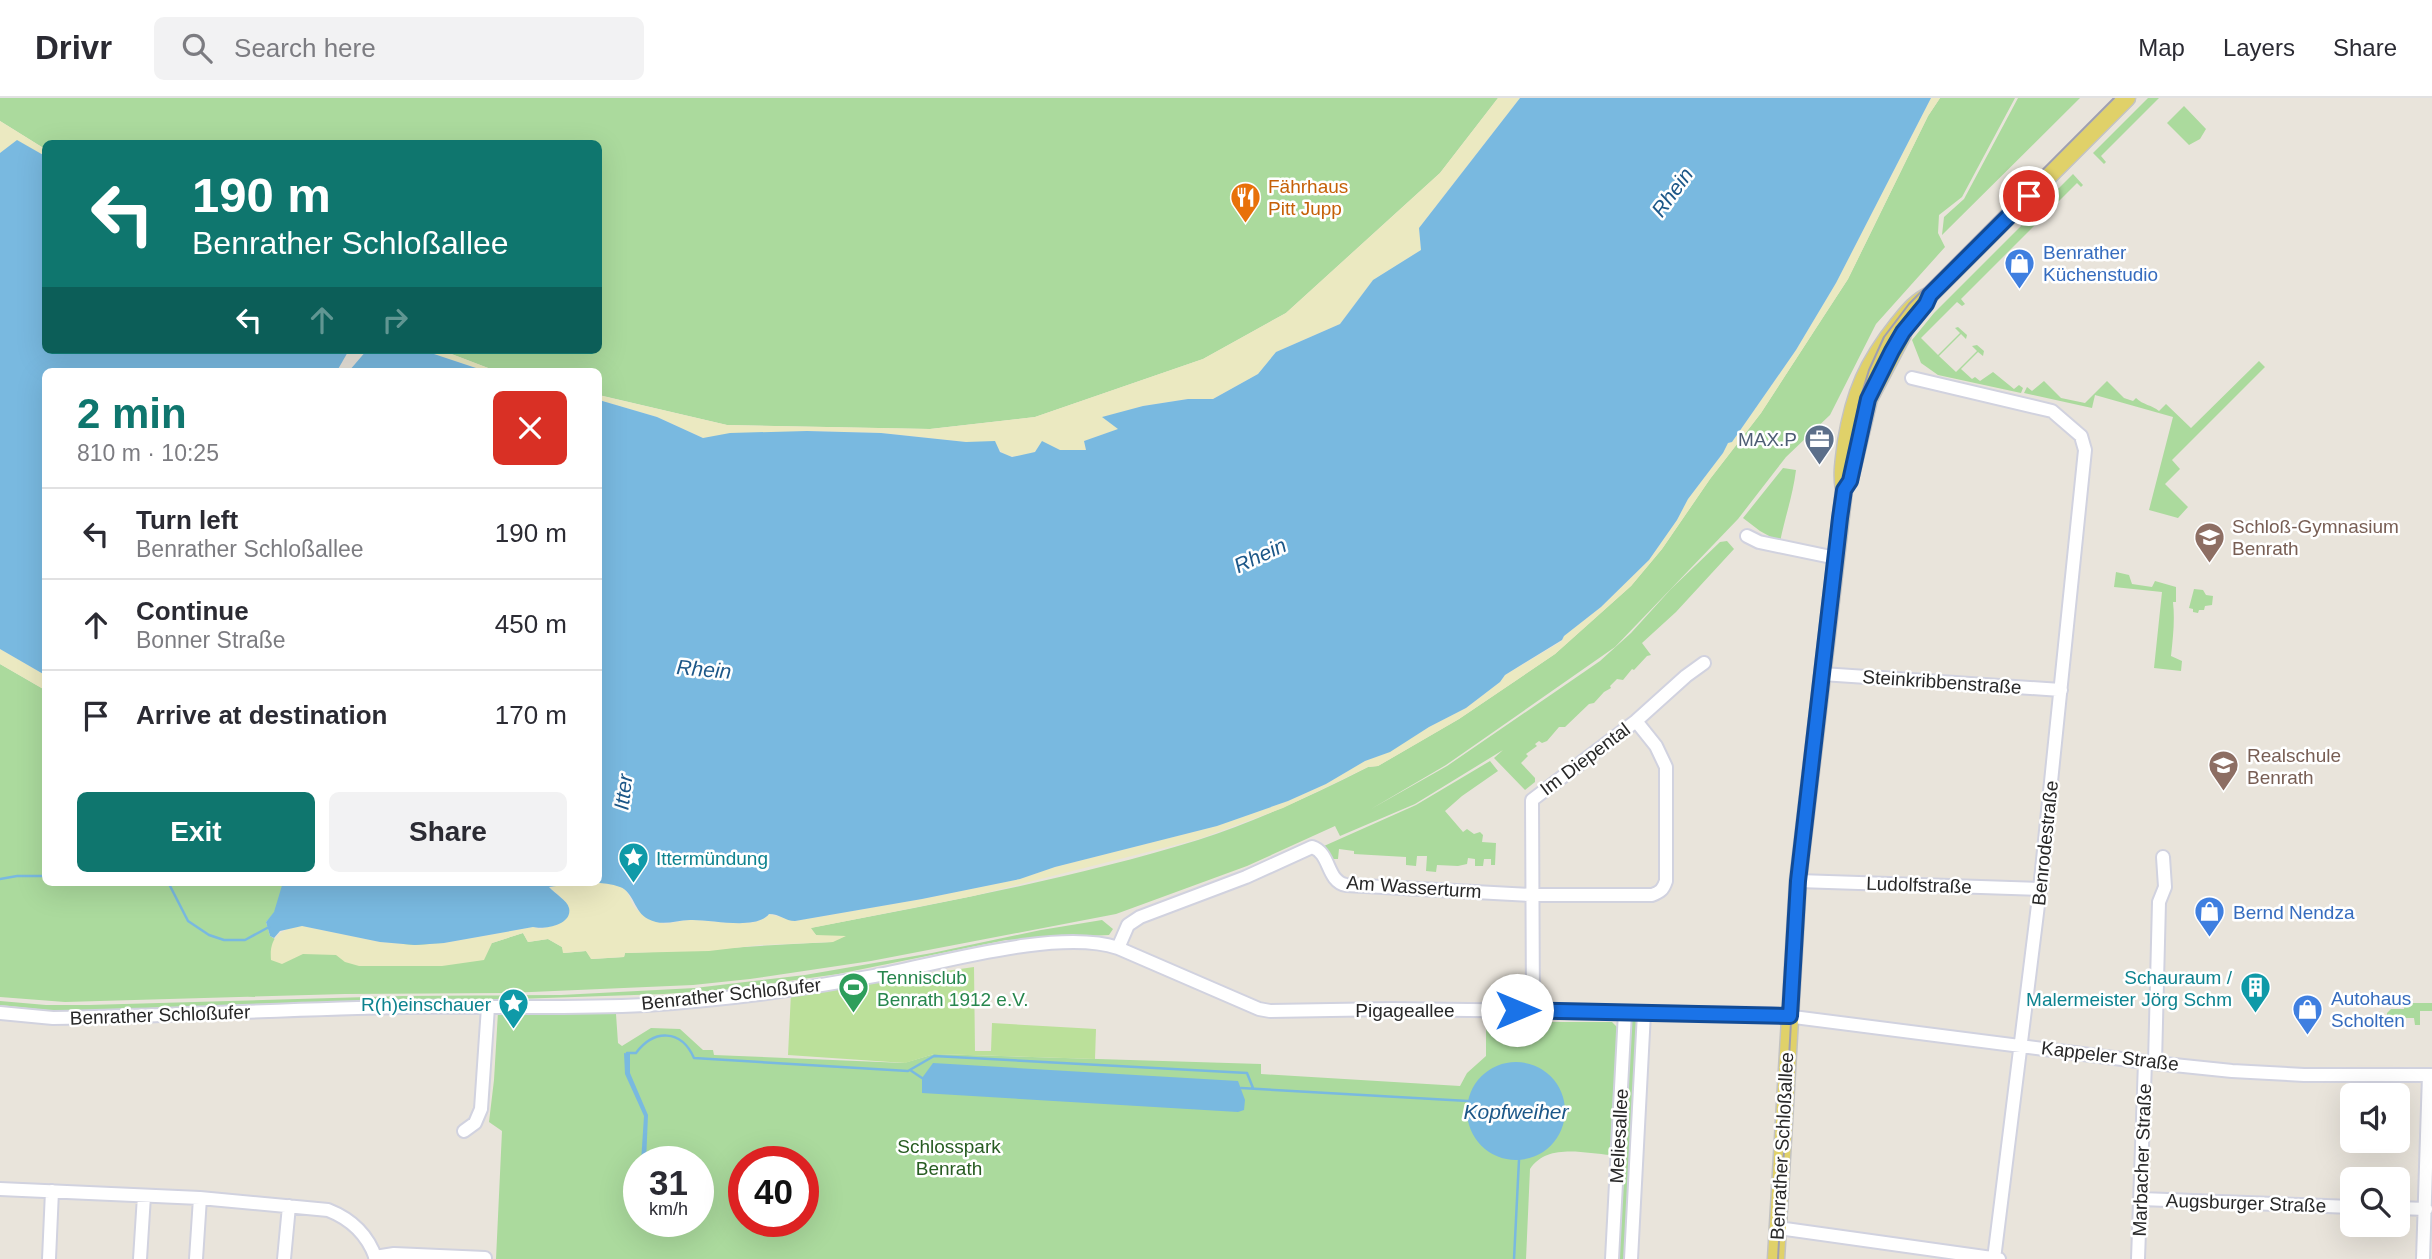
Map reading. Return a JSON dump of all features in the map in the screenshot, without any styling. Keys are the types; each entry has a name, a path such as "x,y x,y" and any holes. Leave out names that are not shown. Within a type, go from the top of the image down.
{"main road":[{"name":"Benrather Schloßallee","path":"1776,1259 1798,881 1851,414 1872,374 1926,304 1930,295 2127,98"}],"street":[{"name":"Benrodestraße","path":"1912,378 2052,411 2081,436 2085,450 2040,889 1997,1259"},
{"path":"1747,536 1759,542 1836,558"},
{"name":"Im Diepental","path":"1533,1010 1532,800 1636,721 1704,663"},
{"name":"Steinkribbenstraße","path":"1822,674 2061,690"},
{"path":"1531,895 1651,895 1663,889 1666,881 1666,767 1656,746 1636,721"},
{"name":"Am Wasserturm","path":"1118,948 1128,925 1140,917 1246,877 1307,849 1317,848 1322,853 1339,883 1531,895"},
{"name":"Marbacher Straße","path":"2138,1259 2160,902 2165,887 2163,857"},
{"name":"Ludolfstraße","path":"1798,881 2040,889"},
{"name":"Benrather Schloßufer","path":"0,1013 53,1018 404,1007 641,1005 776,991 872,977 1042,945 1083,942 1118,948"},
{"name":"Pigageallee","path":"1118,948 1259,1009 1270,1011 1533,1010 1790,1016"},
{"path":"464,1131 475,1124 481,1109 488,1007"},
{"name":"Meliesallee","path":"1612,1259 1625,1012"},
{"name":"Meliesallee","path":"1631,1259 1644,1013"},
{"name":"Kappeler Straße","path":"1790,1016 2150,1062 2268,1074 2430,1075"},
{"path":"2423,1259 2430,1075"},
{"path":"0,1189 200,1198 328,1210 360,1230 376,1258 394,1254 485,1258"},
{"path":"49,1259 52,1191"},
{"path":"140,1259 144,1196"},
{"path":"196,1259 200,1198"},
{"name":"Augsburger Straße","path":"2141,1199 2340,1207"},
{"path":"284,1259 289,1206"},
{"path":"2410,1208 2426,1209"},
{"path":"1778,1228 1997,1259"}],"green space":[{"path":"0,98 1498,98 1440,173 1286,313 1203,359 1035,417 930,429 727,425 602,396 602,368 488,368 451,354 602,354 602,140 42,140 42,147 0,121"},
{"path":"1940,98 2015,98 1962,197 1939,215 1938,233 1945,247 1876,324 1830,415 1786,457 1738,519 1615,647 1446,765 1371,809 1447,766 1600,661 1631,633 1671,589 1720,542 1727,541 1734,549 1676,612 1642,643 1651,655 1632,669 1623,680 1617,679 1611,688 1565,727 1559,727 1547,741 1539,741 1535,744 1537,746 1526,754 1528,756 1521,763 1535,778 1535,782 1525,790 1494,758 1503,750 1415,804 1340,836 1335,826 1247,866 1116,914 871,961 750,979 693,985 508,993 345,994 65,1002 0,997 0,664 42,688 42,886 287,886 274,913 266,922 270,936 285,945 492,943 523,933 528,942 548,939 562,947 564,953 586,951 592,959 624,957 625,953 833,942 816,935 810,928 1005,889 1150,854 1242,825 1368,767 1378,766 1459,719 1555,654 1631,586 1662,549 1710,479 1761,413 1848,279 1928,116"},
{"path":"2018,98 2080,98 1942,235 1944,217 1964,199"},
{"path":"2148,98 2159,98 2101,156 2106,162 2104,164 2093,153"},
{"path":"2184,106 2206,129 2200,139 2189,145 2167,123"},
{"path":"2073,174 2083,185 2081,187 2077,183 1961,299 1965,304 1962,306 1957,302 1921,338 1938,355 1960,333 1955,328 1958,327 1967,335 1966,339 1961,334 1939,356 1956,372 1977,351 1972,346 1977,345 1984,351 1983,356 1978,352 1961,369 1972,379 1975,377 1980,381 1993,372 2014,389 2019,385 2023,388 2021,393 1938,375 1921,363 1912,340 1934,313"},
{"path":"2259,361 2265,367 2172,460 2180,469 2165,484 2188,507 2178,518 2149,510 2173,417 2095,395 2092,408 2024,393 2027,387 2032,391 2044,381 2061,398 2085,403 2107,381 2124,398 2133,401 2136,398 2159,411 2166,404 2191,428"},
{"path":"1783,468 1796,470 1780,542 1743,518"},
{"path":"2116,572 2129,575 2132,584 2152,587 2155,581 2176,587 2171,656 2182,661 2181,671 2154,668 2162,592 2114,587"},
{"path":"2194,589 2203,590 2206,595 2213,596 2212,605 2205,606 2204,610 2199,610 2198,613 2189,608"},
{"path":"1490,761 1498,771 1445,811 1463,832 1467,829 1474,834 1480,832 1483,835 1482,842 1496,843 1495,865 1491,865 1491,859 1484,859 1483,866 1475,866 1475,859 1468,858 1467,864 1437,865 1436,872 1426,871 1427,856 1417,856 1416,866 1406,865 1406,857 1354,854 1354,851 1339,849 1338,859 1329,859 1324,846 1416,805"},
{"path":"1102,920 1113,929 1109,935 1006,940 838,974 724,990 483,1000 345,1001 89,1010 47,1010 0,1005 0,1001 89,1005 403,996 561,995 695,988 805,975"},
{"name":"Tennisclub Benrath 1912 e.V.","path":"974,967 975,1051 991,1051 992,1023 1096,1029 1095,1059 934,1054 905,1063 788,1055 791,993"},
{"path":"2405,1003 2432,1003 2432,1011 2420,1011 2420,1025 2415,1025 2414,1018 2387,1018 2391,1009 2404,1009"},
{"name":"Schlosspark Benrath","path":"498,1012 616,1014 618,1043 622,1046 651,1028 680,1029 703,1050 713,1050 714,1055 904,1063 934,1054 1261,1064 1261,1074 1460,1086 1467,1073 1486,1056 1486,1022 1612,1022 1617,1027 1611,1155 1556,1153 1537,1161 1530,1169 1526,1259 496,1259 502,1131 489,1122"},
{"path":"1630,1017 1639,1017 1629,1259 1615,1259"}],"sand":[{"path":"1498,98 1520,98 1419,228 1421,250 1373,280 1340,324 1276,352 1258,374 1213,399 1188,399 1143,406 1103,417 1119,429 1084,441 1086,450 1060,450 1042,442 1035,452 1012,456 1002,453 994,442 966,442 881,433 807,431 703,438 657,417 602,401 602,396 727,425 930,429 1035,417 1203,359 1286,313 1440,173"},
{"path":"1931,98 1940,98 1928,116 1848,279 1761,413 1710,479 1662,549 1631,586 1555,654 1459,719 1378,766 1368,767 1283,808 1199,839 973,896 811,928 816,935 846,936 833,942 760,945 709,951 625,953 624,957 591,959 586,951 563,953 562,947 548,939 528,942 523,933 492,943 484,960 442,966 359,966 345,962 336,955 303,954 282,964 271,960 274,940 288,929 302,926 380,942 415,945 444,943 533,927 540,929 559,924 563,899 549,887 558,886 602,886 602,883 619,886 627,893 637,910 658,922 690,920 744,923 763,919 769,914 795,921 1020,879 1055,867 1217,826 1288,801 1326,784 1365,761 1389,752 1466,708 1500,682 1505,675 1562,641 1564,636 1601,607 1649,560 1688,499 1728,443 1732,442 1796,350 1836,283"},
{"path":"0,121 42,147 42,154 17,141 0,153"},
{"path":"434,354 451,354 488,368 476,368"},
{"path":"0,649 42,673 42,688 0,664"}],"water":[{"path":"1520,98 1931,98 1836,283 1796,350 1732,442 1728,443 1688,499 1649,560 1601,607 1562,640 1505,675 1500,682 1466,708 1390,752 1365,761 1326,784 1288,801 1217,826 1055,867 1020,879 922,899 795,921 769,914 763,919 744,923 690,920 664,923 643,916 625,890 602,883 602,401 657,417 703,438 730,433 881,433 966,442 995,441 1000,452 1012,457 1035,452 1042,441 1060,450 1086,450 1084,441 1118,429 1102,417 1143,406 1188,399 1213,399 1258,374 1276,352 1340,324 1373,280 1421,250 1419,228"},
{"path":"17,140 42,154 42,354 347,354 339,368 42,368 42,673 0,649 0,153"},
{"path":"364,354 434,354 476,368 352,368"},
{"path":"282,886 558,886 549,887 569,908 567,919 550,927 533,927 444,943 415,945 380,942 302,926 280,931 274,938 270,936 266,922 274,912"},
{"path":"624,1053 630,1054 630,1073 648,1115 647,1146 642,1146 644,1116 625,1074"},
{"name":"Kopfweiher","path":"1516,1062 1535,1066 1551,1076 1561,1092 1565,1111 1561,1130 1551,1146 1535,1156 1516,1160 1497,1156 1481,1146 1471,1130 1467,1111 1471,1092 1481,1076 1497,1066"},
{"path":"933,1063 1238,1081 1245,1100 1244,1110 1238,1112 922,1093 922,1078"}],"waterway":[{"path":"0,879 42,876"},
{"path":"170,886 188,921 209,935 224,940 245,940 269,927"},
{"path":"627,1053 636,1053 651,1040 667,1036 682,1042 694,1058 908,1071 934,1056 1247,1073 1253,1088"},
{"path":"910,1070 922,1078"},
{"path":"1241,1088 1468,1101"},
{"path":"1514,1259 1519,1160"}],"tram line":[{"path":"1778,1259 1798,894 1859,403 1869,370 1884,337 1909,304 2114,98"}],"place":[{"name":"Fährhaus Pitt Jupp","path":"1245,224"},
{"name":"Benrather Küchenstudio","path":"2020,290"},
{"name":"MAX.P","path":"1820,466"},
{"name":"Schloß-Gymnasium Benrath","path":"2209,564"},
{"name":"Realschule Benrath","path":"2224,793"},
{"name":"Ittermündung","path":"633,885"},
{"name":"Bernd Nendza","path":"2210,939"},
{"name":"Tennisclub Benrath 1912 e.V.","path":"854,1015"},
{"name":"Schauraum / Malermeister Jörg Schm","path":"2255,1015"},
{"name":"R(h)einschauer","path":"514,1031"},
{"name":"Autohaus Scholten","path":"2308,1036"}],"route":[{"path":"1517,1010 1790,1016 1798,881 1840,518 1844,490 1850,481 1868,399 1903,332 1930,295 2029,196"}],"water label":[{"name":"Rhein","path":"1672,192"},
{"name":"Rhein","path":"1260,555"},
{"name":"Rhein","path":"704,669"},
{"name":"Itter","path":"623,792"}]}
